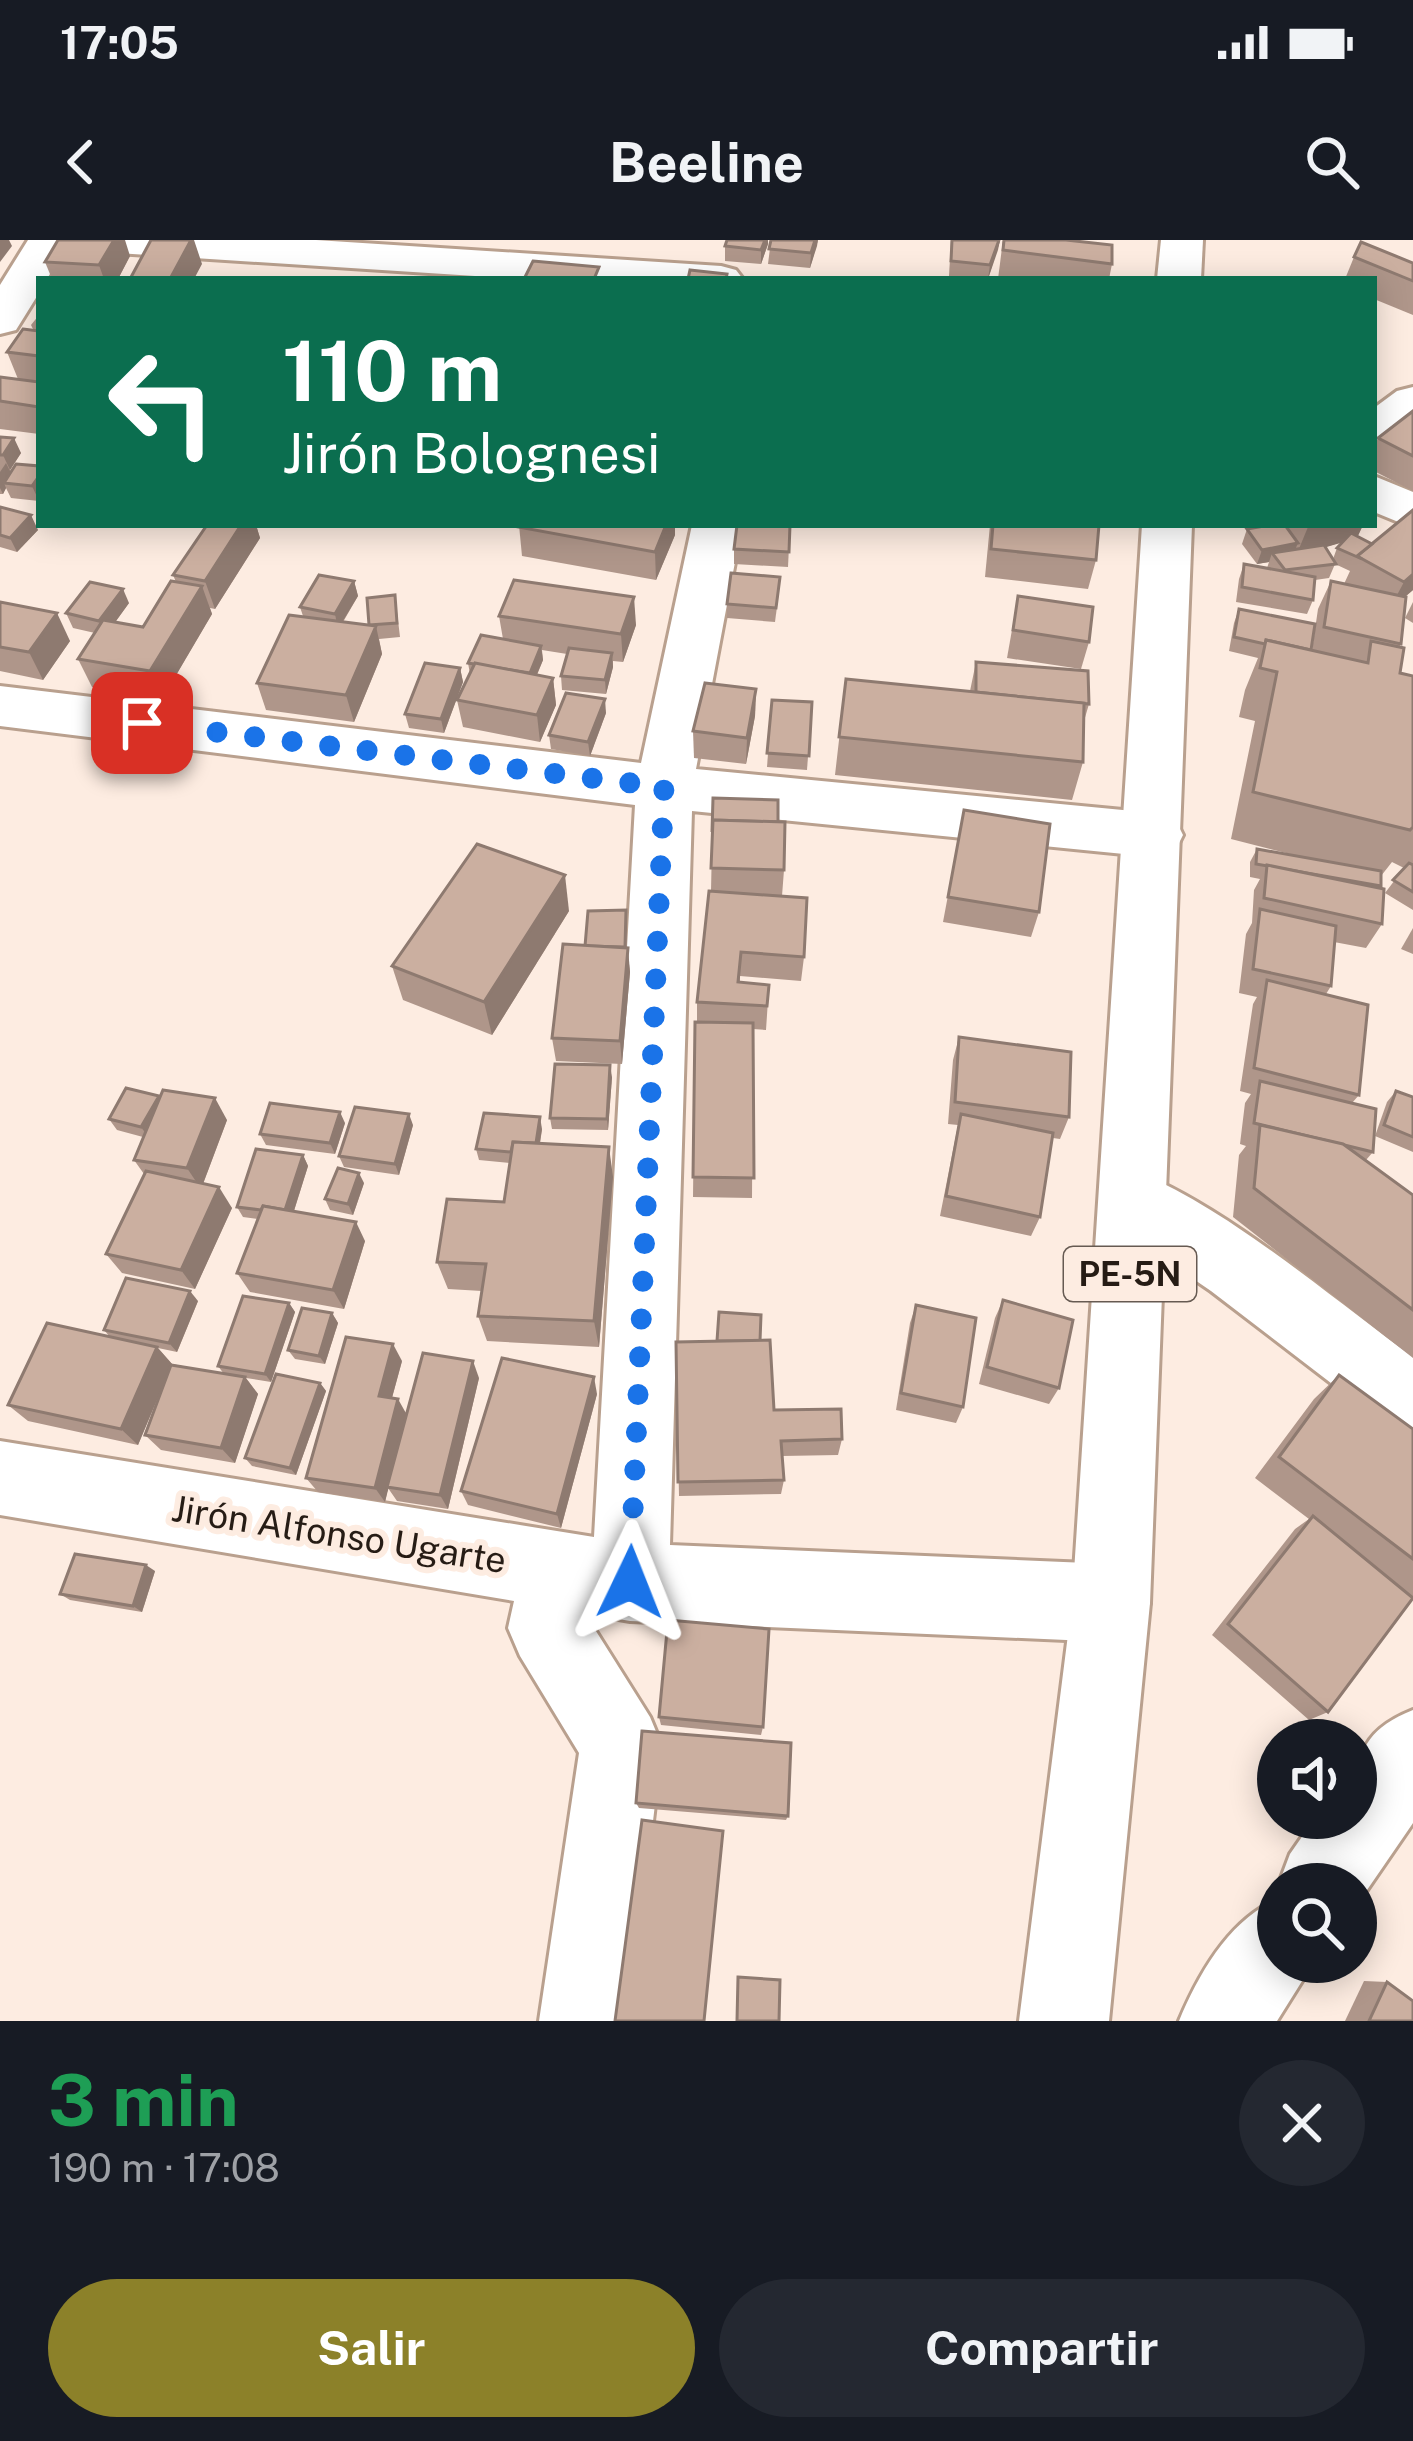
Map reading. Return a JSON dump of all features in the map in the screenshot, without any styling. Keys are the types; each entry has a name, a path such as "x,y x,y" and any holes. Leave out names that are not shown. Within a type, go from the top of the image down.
{"main road":[{"path":"0,321 49,240"},
{"path":"118,240 297,265 636,255 710,276"},
{"path":"1179,276 1182,240"},
{"path":"1377,430 1413,401"},
{"path":"1377,494 1413,512"},
{"path":"584,2021 621,1746 548,1628 594,1576 664,787 716,528"},
{"name":"PE-5N","path":"1064,2021 1111,1603 1167,528"},
{"path":"0,706 664,787 1154,835"},
{"path":"1134,1201 1237,1268 1413,1401"},
{"name":"Jirón Alfonso Ugarte","path":"0,1478 594,1576 1111,1603"},
{"path":"1335,1863 1413,1751"},
{"path":"1224,2021 1257,1973"}],"building":[{"path":"58,240 114,240 99,265 45,262"},
{"path":"151,240 191,240 172,276 132,276"},
{"path":"727,240 765,240 761,250 725,246"},
{"path":"771,240 815,240 811,253 769,249"},
{"path":"952,240 999,240 990,265 951,261"},
{"path":"1004,240 1112,245 1112,264 1003,250"},
{"path":"1361,242 1413,263 1413,281 1354,257"},
{"path":"533,261 599,267 595,276 526,276"},
{"path":"690,270 727,274 727,276 689,276"},
{"path":"23,329 36,331 36,356 7,352"},
{"path":"0,377 36,382 36,407 0,401"},
{"path":"1413,411 1413,456 1378,438"},
{"path":"0,437 14,438 3,455 0,455"},
{"path":"16,464 36,466 32,486 4,483"},
{"path":"0,507 31,515 10,538 0,535"},
{"path":"1413,510 1413,574 1404,582 1357,556"},
{"path":"205,528 239,528 205,581 173,575"},
{"path":"523,528 665,528 655,552"},
{"path":"737,528 790,528 789,552 734,549"},
{"path":"993,528 1099,528 1096,560 991,549"},
{"path":"1287,528 1298,543 1262,550 1247,529"},
{"path":"1351,533 1372,544 1357,556 1362,559 1337,548"},
{"path":"1324,545 1336,564 1285,570 1272,553"},
{"path":"1244,564 1315,577 1313,600 1242,587"},
{"path":"731,573 780,577 776,608 727,604"},
{"path":"319,575 354,581 335,614 300,607"},
{"path":"514,580 634,597 621,634 499,616"},
{"path":"171,581 202,586 150,671 78,659 103,620 143,627"},
{"path":"1331,581 1406,597 1401,644 1324,627"},
{"path":"90,582 123,589 99,621 66,613"},
{"path":"395,595 397,623 369,625 367,598"},
{"path":"1018,596 1093,607 1089,642 1013,630"},
{"path":"0,602 57,613 29,652 0,647"},
{"path":"1239,609 1315,624 1311,650 1234,637"},
{"path":"289,615 376,626 346,695 257,683"},
{"path":"481,635 541,646 530,673 468,663"},
{"path":"1266,640 1368,663 1371,641 1404,648 1400,673 1413,676 1410,830 1253,792 1277,672 1260,668"},
{"path":"569,648 612,653 605,680 561,676"},
{"path":"976,662 1088,671 1089,704 976,692"},
{"path":"425,663 460,668 441,719 405,714"},
{"path":"475,663 553,678 537,715 457,700"},
{"path":"846,679 1084,703 1083,762 839,737"},
{"path":"705,683 756,689 747,738 693,731"},
{"path":"566,693 605,699 588,742 549,735"},
{"path":"772,700 812,702 809,756 767,753"},
{"path":"713,798 778,800 778,822 713,820 712,832"},
{"path":"964,810 1050,824 1039,912 948,897"},
{"path":"713,820 785,822 784,870 711,868"},
{"path":"477,844 565,875 484,1002 392,966"},
{"path":"1257,849 1381,871 1381,886 1256,864"},
{"path":"1409,863 1413,865 1413,892 1393,880"},
{"path":"1267,865 1384,889 1382,924 1264,898"},
{"path":"709,891 807,898 804,957 741,952 738,982 769,985 767,1006 697,1002"},
{"path":"1260,909 1336,926 1331,986 1253,969"},
{"path":"626,910 625,947 585,946 588,911"},
{"path":"563,944 628,948 620,1041 552,1038"},
{"path":"1267,980 1368,1005 1359,1095 1254,1068"},
{"path":"695,1022 753,1023 754,1178 693,1177"},
{"path":"959,1037 1071,1052 1069,1117 955,1102"},
{"path":"555,1064 610,1065 607,1119 550,1118"},
{"path":"1260,1081 1376,1109 1373,1152 1254,1123"},
{"path":"126,1088 159,1096 141,1127 109,1119"},
{"path":"163,1090 215,1098 187,1168 134,1160"},
{"path":"1396,1091 1413,1097 1413,1137 1384,1125"},
{"path":"270,1103 340,1112 330,1143 260,1134"},
{"path":"355,1107 409,1114 395,1164 339,1156"},
{"path":"484,1113 540,1117 536,1143 513,1142 511,1152 476,1149"},
{"path":"961,1114 1053,1133 1040,1217 946,1196"},
{"path":"1260,1125 1343,1144 1413,1195 1413,1310 1254,1188"},
{"path":"513,1142 609,1147 594,1321 478,1316 486,1264 437,1262 447,1199 504,1202"},
{"path":"256,1149 303,1155 285,1210 237,1207"},
{"path":"338,1168 359,1173 348,1204 325,1199"},
{"path":"146,1171 219,1187 181,1270 106,1254"},
{"path":"263,1206 356,1222 333,1290 237,1273"},
{"path":"126,1278 190,1291 169,1343 104,1330"},
{"path":"243,1296 289,1303 265,1374 218,1366"},
{"path":"1003,1300 1073,1320 1059,1388 987,1367"},
{"path":"916,1305 976,1318 963,1407 901,1393"},
{"path":"302,1308 332,1313 319,1356 288,1350"},
{"path":"719,1312 761,1315 760,1341 717,1341"},
{"path":"47,1323 157,1347 121,1429 8,1405"},
{"path":"346,1337 393,1344 379,1396 398,1399 375,1488 306,1478"},
{"path":"770,1340 774,1410 841,1409 842,1439 781,1441 784,1480 678,1482 676,1342"},
{"path":"423,1353 473,1361 440,1495 387,1487"},
{"path":"502,1358 594,1377 557,1514 461,1491"},
{"path":"171,1365 245,1377 221,1448 145,1435"},
{"path":"276,1374 320,1383 290,1468 245,1458"},
{"path":"1339,1375 1413,1429 1413,1559 1279,1457"},
{"path":"1313,1516 1413,1598 1328,1712 1228,1624"},
{"path":"75,1554 146,1565 133,1606 60,1594"},
{"path":"668,1620 769,1629 763,1727 659,1717"},
{"path":"642,1731 791,1743 788,1816 636,1803"},
{"path":"642,1820 723,1831 704,2021 615,2021"},
{"path":"738,1977 780,1980 779,2021 737,2021"},
{"path":"1387,1982 1413,2001 1413,2021 1369,2021"}],"route":[{"path":"142,723 664,787 630,1582"}]}
